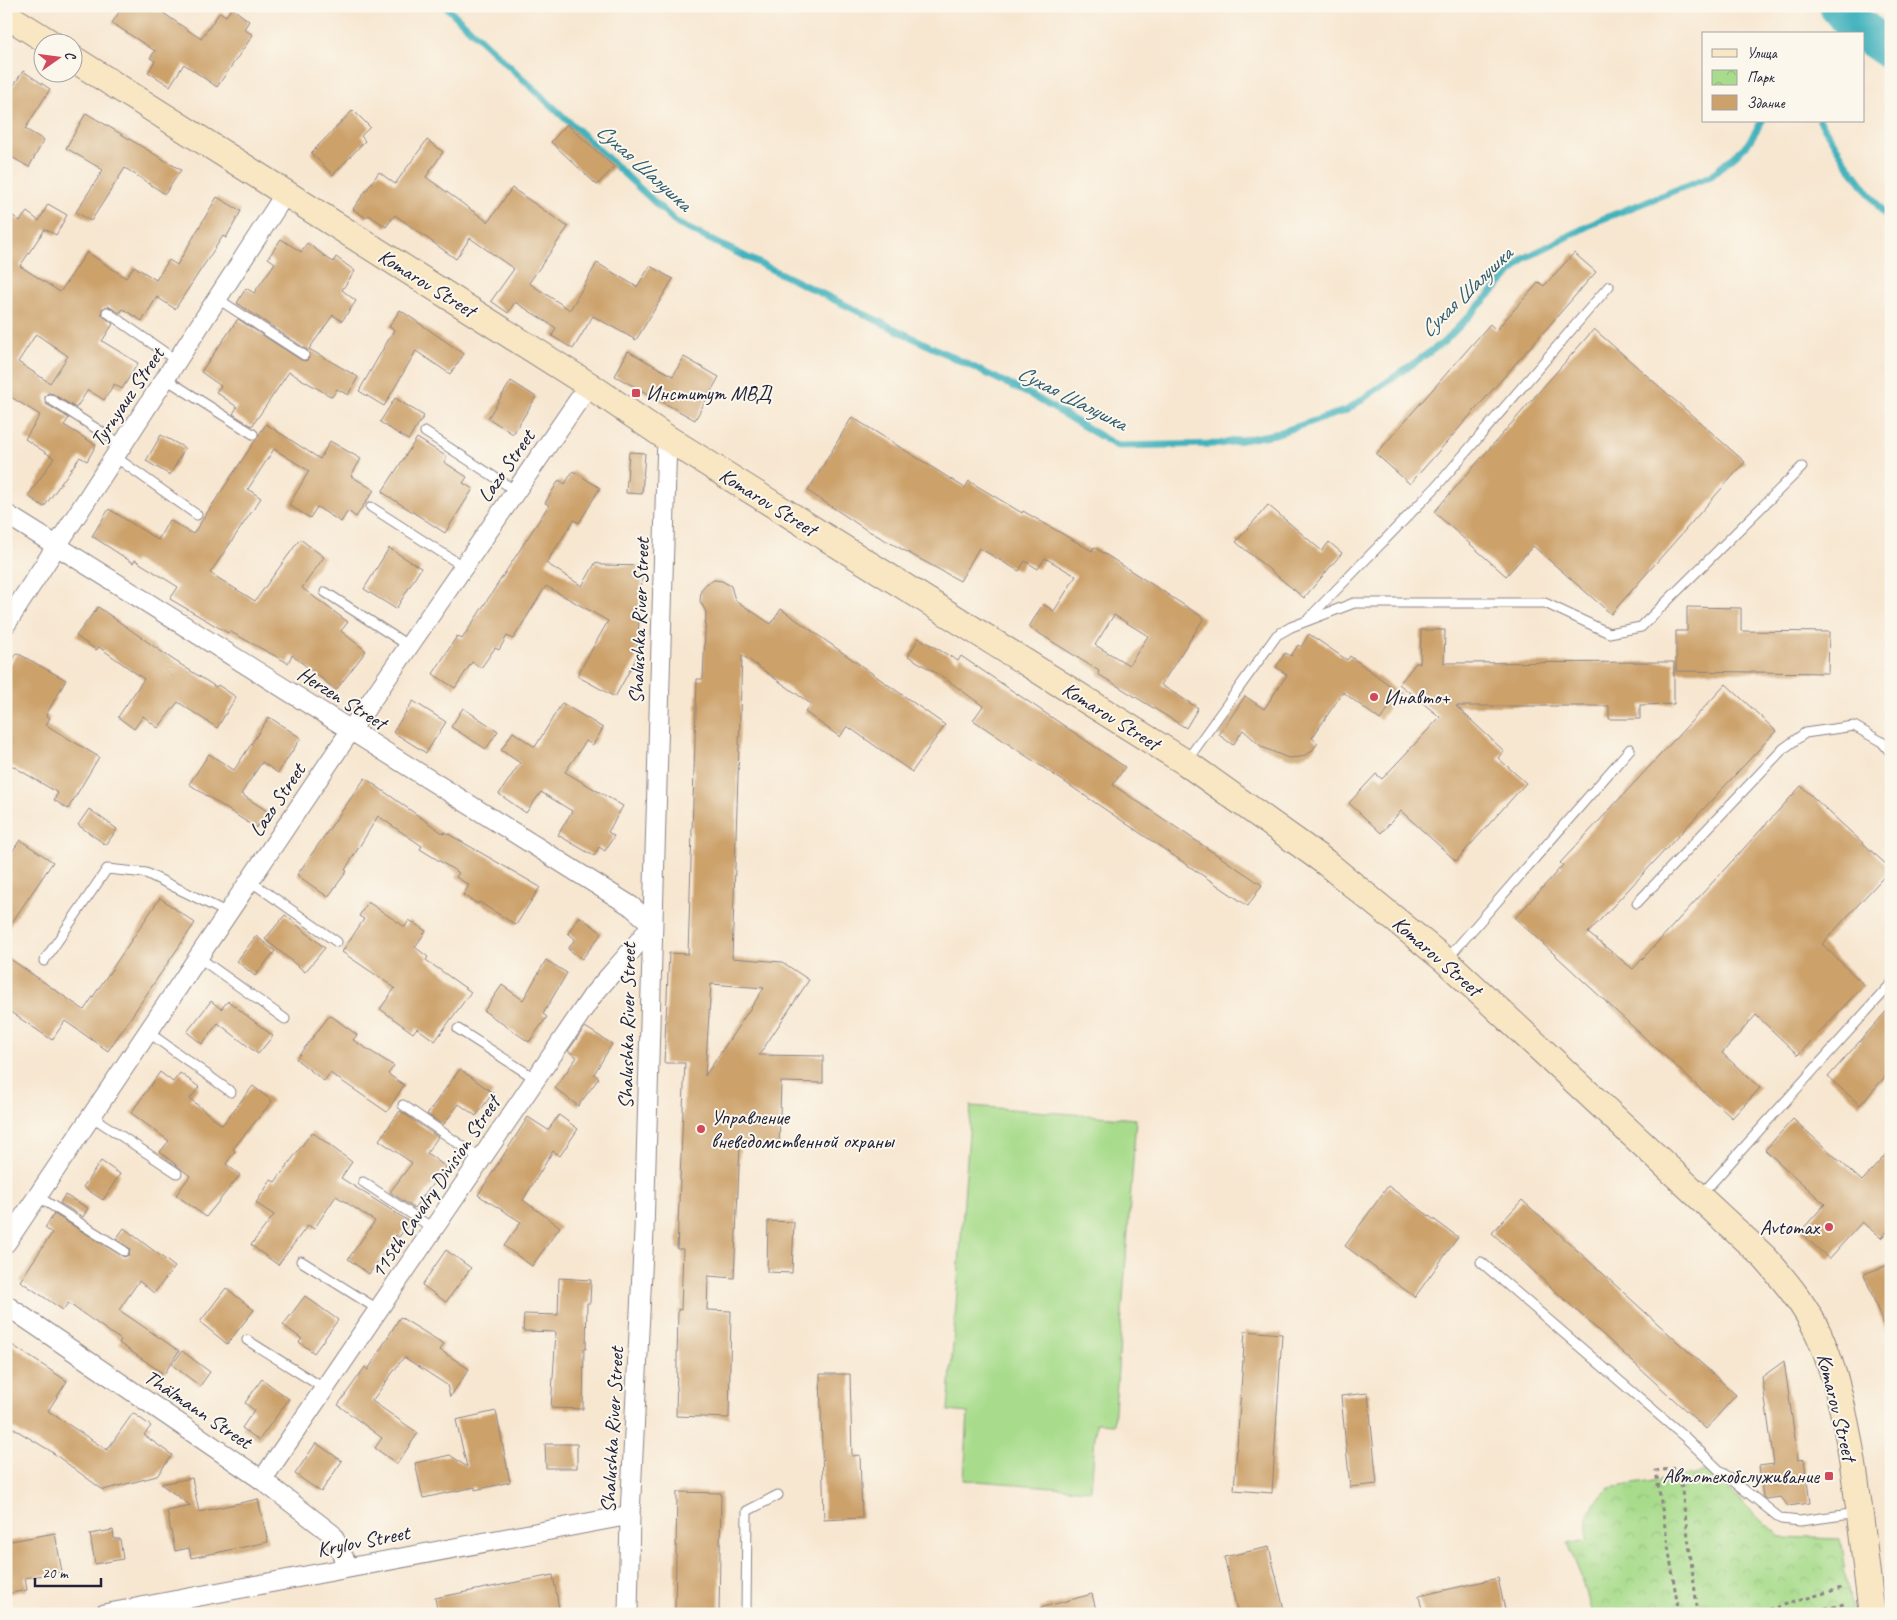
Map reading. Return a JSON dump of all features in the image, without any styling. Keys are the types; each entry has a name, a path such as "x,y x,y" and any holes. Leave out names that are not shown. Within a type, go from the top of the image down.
{"main road":[{"path":"7,18 32,32"},
{"name":"Komarov Street","path":"82,64 589,385 667,438 1185,762 1325,862 1446,961 1765,1258 1793,1290 1819,1335 1835,1381 1848,1440 1872,1614"}],"street":[{"name":"Tyrnyauz Street","path":"6,624 285,194"},
{"name":"Lazo Street","path":"6,1242 351,730 589,385"},
{"name":"Shalushka River Street","path":"628,1614 630,1515 644,1231 667,438"},
{"name":"Herzen Street","path":"6,514 631,906 652,924"},
{"name":"115th Cavalry Division Street","path":"262,1480 593,995 635,948 652,924"},
{"name":"Thälmann Street","path":"6,1305 262,1480 332,1534 348,1567"},
{"name":"Krylov Street","path":"104,1614 630,1515"}],"lane":[{"path":"1308,620 1436,487 1609,286"},
{"path":"218,299 304,355"},
{"path":"107,312 177,362"},
{"path":"166,379 253,434"},
{"path":"50,399 197,515"},
{"path":"425,432 516,491"},
{"path":"1185,762 1277,635 1308,620 1354,603 1545,603 1609,633 1641,627 1802,467"},
{"path":"370,507 464,567"},
{"path":"325,592 409,646"},
{"path":"1637,903 1783,749 1805,733 1854,726 1882,742 1891,753"},
{"path":"1446,961 1630,749"},
{"path":"44,961 106,869 146,873 228,913"},
{"path":"250,882 337,942"},
{"path":"198,958 286,1019"},
{"path":"1699,1197 1891,984"},
{"path":"458,1029 536,1079"},
{"path":"148,1032 231,1092"},
{"path":"403,1105 482,1159"},
{"path":"91,1116 177,1173"},
{"path":"363,1182 434,1229"},
{"path":"38,1196 124,1251"},
{"path":"301,1261 379,1310"},
{"path":"1481,1262 1686,1438 1718,1469 1781,1519 1800,1521 1858,1513"},
{"path":"247,1340 325,1389"},
{"path":"746,1614 747,1512 778,1495"}],"path":[{"path":"1679,1468 1696,1614 1681,1614 1656,1471 1679,1468"},
{"path":"1753,1614 1846,1587 1849,1603 1809,1614"}],"green space":[{"path":"971,1106 1136,1119 1114,1424 1096,1423 1091,1490 964,1480 968,1413 948,1411"},
{"path":"1709,1472 1780,1537 1840,1539 1851,1614 1592,1614 1584,1584 1568,1544 1587,1540 1588,1517 1596,1501 1609,1488"}],"building":[{"path":"123,6 153,6 201,39 220,12 226,16 232,8 249,21 244,29 253,35 217,87 184,64 170,86 148,72 155,61 150,58 155,51 112,23"},
{"path":"23,71 32,77 32,82 40,82 50,89 25,129 44,140 29,167 8,155 6,157 6,97"},
{"path":"353,110 370,127 361,136 365,141 333,175 311,153"},
{"path":"86,113 181,170 165,194 125,168 91,221 76,212 103,170 66,148"},
{"path":"567,124 614,167 597,185 551,142"},
{"path":"427,140 443,152 426,177 488,222 512,188 568,227 529,283 570,310 597,263 637,287 650,266 673,279 636,340 593,316 573,349 552,336 556,328 515,302 508,313 491,301 514,269 470,238 456,259 395,215 386,227 369,215 366,218 353,209 379,172 395,184"},
{"path":"217,197 241,211 226,238 223,236 175,309 157,297 142,321 123,309 120,313 108,306 102,309 102,315 113,324 102,341 138,363 122,389 114,384 104,400 88,390 76,408 53,394 48,393 45,396 46,404 69,418 64,425 96,445 87,461 80,457 44,507 28,496 54,458 25,439 40,415 6,394 6,211 20,221 27,212 39,221 48,204 67,215 56,235 45,229 20,266 60,292 87,252 126,278 134,266 156,280 169,260 177,265","holes":["36,334 68,356 50,383 18,362"]},
{"path":"281,239 301,252 307,243 333,262 336,257 355,271 342,290 356,301 342,321 333,315 309,349 358,377 348,395 337,389 332,397 289,372 252,426 233,414 237,407 216,392 221,386 201,372 238,319 301,360 306,361 309,358 307,350 237,303 246,288 254,293 275,263 268,258"},
{"path":"1574,253 1596,272 1410,484 1376,454 1490,324 1496,330 1539,282 1544,286"},
{"path":"400,310 464,354 450,374 416,351 384,406 359,391 394,330 389,327"},
{"path":"1594,329 1745,462 1611,614 1533,546 1506,576 1434,512"},
{"path":"628,351 673,376 684,357 719,377 695,420 615,376"},
{"path":"511,381 536,397 513,434 488,418"},
{"path":"395,398 424,416 408,440 380,422"},
{"path":"852,417 965,488 969,481 1022,513 1023,511 1092,551 1094,547 1204,618 1161,685 1198,708 1186,728 1098,674 1099,671 1029,627 1043,604 1054,611 1076,576 1045,558 1038,569 1025,561 1019,571 979,548 960,581 865,529 808,491","holes":["1114,615 1148,636 1129,665 1095,645"]},
{"path":"266,424 320,459 330,441 361,459 351,476 374,490 356,517 348,511 341,522 317,507 310,518 289,505 309,471 274,449 248,489 261,498 210,573 255,601 300,539 324,557 302,588 348,622 341,631 366,651 336,690 292,655 288,663 229,631 228,633 170,599 178,587 135,560 133,563 92,536 109,509 158,540 169,520 193,534"},
{"path":"161,435 185,448 170,475 146,461"},
{"path":"417,438 447,457 444,462 467,477 463,483 473,489 445,533 382,492"},
{"path":"629,452 645,453 642,494 626,493"},
{"path":"573,471 600,488 579,523 574,520 546,563 582,586 596,562 602,565 643,566 636,659 615,697 577,676 608,621 546,586 513,639 507,636 499,650 495,648 481,668 472,662 455,688 433,674 457,636 462,639 549,505 545,503 559,480 565,484"},
{"path":"1268,505 1322,551 1329,542 1342,553 1304,598 1236,542"},
{"path":"389,548 421,568 396,609 364,589"},
{"path":"714,580 722,581 731,586 735,600 771,624 781,609 945,725 912,772 847,726 840,737 805,712 811,704 742,655 732,958 782,962 809,980 759,1055 823,1056 823,1083 781,1082 779,1147 740,1145 734,1278 708,1276 707,1310 731,1311 729,1418 676,1416 678,1309 681,1310 683,1249 677,1249 685,1063 664,1063 669,953 688,954 697,679 703,679 706,612 700,601 701,590 706,584","holes":["711,984 764,988 705,1076"]},
{"path":"98,607 172,659 216,687 218,685 236,697 217,728 178,702 158,728 143,716 134,729 118,717 144,679 99,647 96,650 76,636"},
{"path":"1687,607 1741,608 1741,631 1829,632 1828,673 1676,671 1676,631 1687,631"},
{"path":"1421,630 1445,630 1444,663 1674,662 1674,704 1640,705 1640,719 1609,719 1609,706 1456,706 1504,751 1498,758 1526,783 1456,861 1401,811 1381,833 1349,803 1376,774 1382,779 1440,717 1399,684 1416,663 1420,663"},
{"path":"1309,634 1347,660 1350,656 1400,693 1380,720 1343,692 1312,738 1318,743 1311,752 1301,757 1288,758 1262,747 1243,730 1233,745 1219,735 1245,696 1264,709 1287,675 1276,667 1285,653 1291,656 1298,645 1301,647"},
{"path":"919,638 958,661 961,656 1125,767 1113,785 1262,885 1248,906 973,720 983,706 946,679 908,656"},
{"path":"17,653 66,680 46,715 50,718 46,725 99,757 68,809 54,800 58,793 6,762 6,672"},
{"path":"1726,684 1776,731 1588,933 1633,969 1801,786 1891,869 1822,944 1864,985 1798,1055 1756,1015 1722,1053 1760,1088 1732,1118 1515,918 1563,865 1560,863"},
{"path":"413,701 446,722 426,753 393,732"},
{"path":"562,703 603,728 593,745 586,741 565,772 623,806 608,832 614,836 605,851 599,847 594,856 558,835 572,811 541,792 526,813 499,794 520,763 501,750 513,732 535,747"},
{"path":"463,708 498,731 486,749 451,727"},
{"path":"269,717 301,738 278,773 262,762 241,794 267,811 256,828 189,784 209,754 234,770"},
{"path":"365,778 444,834 445,832 540,887 516,925 479,902 478,904 463,895 469,885 456,877 459,873 420,849 422,846 378,816 345,870 347,871 328,897 297,875"},
{"path":"89,809 117,829 106,845 78,825"},
{"path":"20,840 53,862 6,931 6,861"},
{"path":"160,898 195,923 108,1051 65,1021 52,1040 6,1009 6,956 84,1010"},
{"path":"368,902 405,927 409,920 426,931 415,947 428,957 426,960 471,992 435,1041 417,1028 413,1033 380,1009 395,988 342,952 364,919 359,916"},
{"path":"285,915 325,948 305,972 265,939"},
{"path":"579,916 602,933 582,959 568,949 575,939 568,933"},
{"path":"256,936 275,951 255,976 237,961"},
{"path":"546,960 567,973 543,1014 547,1017 529,1042 484,1011 502,985 523,1000"},
{"path":"211,1001 221,1009 228,1001 273,1036 258,1054 218,1023 202,1044 187,1032"},
{"path":"1891,1006 1891,1070 1860,1105 1828,1077"},
{"path":"330,1015 357,1035 353,1040 394,1066 388,1074 404,1085 387,1112 330,1073 324,1081 296,1059"},
{"path":"585,1027 612,1044 594,1074 599,1078 578,1106 555,1088 577,1057 568,1051"},
{"path":"460,1069 493,1093 476,1116 459,1104 443,1125 427,1114"},
{"path":"160,1072 173,1082 180,1073 199,1087 190,1099 222,1125 253,1086 272,1101 233,1149 235,1151 226,1164 240,1175 206,1217 176,1195 190,1176 160,1152 169,1141 131,1113"},
{"path":"400,1111 438,1137 427,1153 446,1167 414,1208 390,1192 412,1163 379,1140"},
{"path":"559,1115 578,1129 560,1156 553,1151 523,1200 560,1227 532,1266 504,1246 521,1222 478,1195 528,1117 548,1130"},
{"path":"1793,1119 1862,1181 1891,1149 1891,1227 1881,1238 1862,1222 1829,1259 1800,1232 1825,1204 1765,1150"},
{"path":"312,1132 352,1162 341,1178 410,1222 399,1237 396,1235 369,1274 348,1259 375,1221 336,1196 314,1229 308,1225 278,1265 251,1245 274,1215 256,1203 271,1180 275,1182"},
{"path":"101,1161 120,1174 103,1200 83,1187"},
{"path":"1388,1186 1458,1237 1415,1297 1345,1246"},
{"path":"65,1195 88,1208 83,1217 60,1203"},
{"path":"1522,1200 1736,1395 1706,1429 1492,1233"},
{"path":"54,1214 124,1257 129,1255 130,1249 116,1239 124,1228 175,1267 154,1293 139,1281 119,1310 179,1351 164,1374 119,1343 121,1340 68,1303 63,1310 20,1281 52,1233 45,1228"},
{"path":"768,1221 794,1222 792,1273 767,1272"},
{"path":"446,1250 471,1268 446,1302 422,1285"},
{"path":"1891,1264 1891,1339 1889,1339 1864,1274"},
{"path":"559,1278 591,1280 590,1303 587,1303 586,1349 584,1348 583,1409 551,1408 556,1332 523,1331 524,1314 558,1315"},
{"path":"226,1288 254,1310 227,1344 200,1322"},
{"path":"305,1296 338,1320 314,1353 299,1342 302,1339 283,1325"},
{"path":"400,1317 444,1344 440,1350 469,1369 450,1397 447,1385 404,1357 372,1401 418,1433 397,1464 375,1448 382,1438 338,1405 365,1367 368,1370"},
{"path":"1245,1331 1282,1334 1272,1493 1234,1490"},
{"path":"6,1341 67,1381 48,1411 107,1450 133,1413 151,1426 144,1435 172,1455 157,1476 103,1490 49,1450 6,1424"},
{"path":"182,1351 210,1372 200,1386 172,1365"},
{"path":"1784,1361 1798,1460 1804,1459 1810,1503 1788,1506 1781,1497 1766,1499 1763,1497 1759,1466 1774,1464 1762,1377"},
{"path":"820,1374 850,1374 852,1456 860,1455 862,1518 824,1520"},
{"path":"262,1379 289,1399 259,1440 242,1428 254,1410 245,1403"},
{"path":"1368,1393 1377,1484 1350,1487 1341,1396"},
{"path":"496,1411 510,1482 475,1490 475,1487 423,1498 415,1463 450,1455 467,1467 456,1420"},
{"path":"316,1443 342,1461 321,1492 295,1474"},
{"path":"545,1444 577,1444 577,1468 546,1468"},
{"path":"192,1478 199,1512 258,1499 268,1542 191,1558 189,1548 175,1551 167,1511 191,1506 161,1484"},
{"path":"677,1492 721,1493 719,1614 675,1614"},
{"path":"113,1530 114,1539 120,1539 123,1559 95,1564 90,1534"},
{"path":"55,1533 62,1572 25,1578 27,1590 6,1594 6,1542"},
{"path":"1269,1547 1285,1614 1238,1614 1224,1557"},
{"path":"553,1575 560,1614 438,1614 435,1598"},
{"path":"1498,1578 1506,1614 1423,1614 1419,1596"},
{"path":"1092,1594 1097,1614 1041,1614 1040,1608"}],"waterway":[{"name":"Сухая Шалушка","path":"445,6 678,224 1033,396 1117,446 1219,444 1275,434 1347,410 1444,342 1525,258 1600,220 1711,176 1747,145 1761,122"},
{"path":"1839,6 1856,26 1891,50"},
{"name":"Сухая Шалушка","path":"1821,122 1846,162 1891,223"}],"place":[{"name":"Институт МВД","path":"636,393"},
{"name":"Инавто+","path":"1374,697"},
{"name":"Управление вневедомственной охраны","path":"701,1129"},
{"name":"Avtomax","path":"1829,1227"},
{"name":"Автотехобслуживание","path":"1829,1476"}]}
